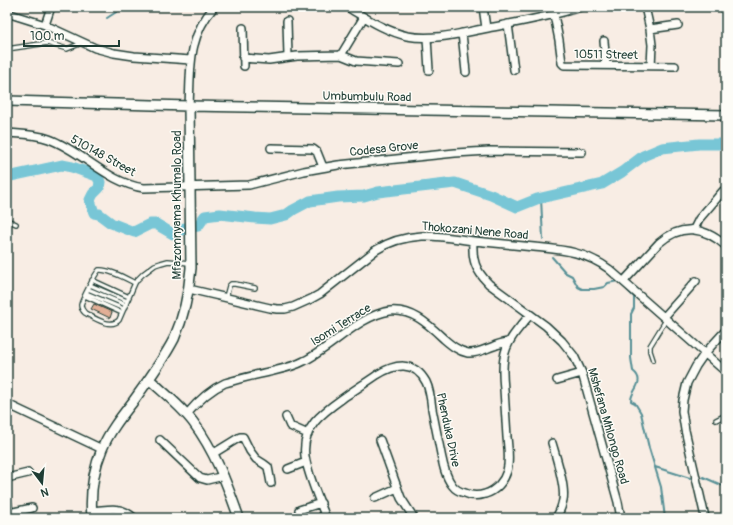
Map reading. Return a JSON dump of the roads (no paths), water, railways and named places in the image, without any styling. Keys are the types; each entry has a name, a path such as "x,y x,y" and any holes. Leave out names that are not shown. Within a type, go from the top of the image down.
{"main road":[{"name":"Umbumbulu Road","path":"7,101 189,106 726,115"},
{"name":"Mfazomnyama Khumalo Road","path":"92,515 91,498 93,481 102,449 112,429 163,358 180,326 184,311 191,263 189,106"},
{"path":"149,379 187,414 198,428 214,453 239,518"}],"street":[{"path":"45,25 51,7"},
{"path":"189,106 192,50 203,21 214,7"},
{"path":"347,7 396,33 428,38 554,15 580,7"},
{"path":"483,7 486,28"},
{"path":"645,7 652,45 651,66"},
{"path":"7,13 45,25 82,43 114,53 191,60"},
{"name":"10511 Street","path":"554,15 562,64 675,66"},
{"path":"341,55 364,17"},
{"path":"287,21 288,57"},
{"path":"508,24 514,70"},
{"path":"650,29 678,25"},
{"path":"243,28 244,62 304,55 341,55 356,61 398,64"},
{"path":"462,33 466,72"},
{"path":"428,38 429,70"},
{"path":"604,41 606,65"},
{"name":"510148 Street","path":"7,133 49,139 122,182 136,187 190,186"},
{"path":"271,148 313,149 317,152 323,167"},
{"name":"Codesa Grove","path":"190,186 249,185 323,167 456,153 489,151 582,152"},
{"path":"694,229 699,219 723,192"},
{"path":"624,281 664,238 677,232 687,229 700,230 713,236 726,246"},
{"name":"Thokozani Nene Road","path":"188,289 270,308 285,309 307,302 320,294 376,250 391,242 405,238 432,236 569,251 590,257 600,262 624,281 726,372"},
{"name":"Mshefana Mhlongo Road","path":"473,241 474,260 482,277 489,284 546,326 562,341 574,356 582,373 618,502 621,518"},
{"path":"665,318 696,281"},
{"name":"Isomi Terrace","path":"187,414 201,398 216,386 297,365 312,357 368,318 382,313 398,311 415,315 427,323 449,344 468,353 478,352 495,345 508,342"},
{"name":"Phenduka Drive","path":"326,518 306,462 305,447 308,434 326,410 377,375 392,367 410,367 421,375 426,382 443,463 449,480 453,486 457,490 470,495 484,494 495,489 504,479 508,467 503,368 504,358 508,342 530,315"},
{"path":"705,517 685,430 682,411 683,400 687,383 693,370 705,353 726,330"},
{"path":"557,380 582,373"},
{"path":"7,404 102,449"},
{"path":"286,417 290,426 308,434"},
{"path":"214,453 239,437 243,437 256,459 268,467 271,483"},
{"path":"160,440 200,478 206,480 224,476"},
{"path":"380,440 397,488 405,506 414,518"},
{"path":"552,443 564,494 562,506 556,518"},
{"path":"288,469 306,462"},
{"path":"7,478 28,473"},
{"path":"375,498 397,488"},
{"path":"7,500 10,517 32,508"},
{"path":"298,510 321,504"},
{"path":"92,515 114,509 128,513 134,518"}],"lane":[{"path":"7,49 47,43 67,49 82,43"},
{"path":"7,220 16,224"},
{"path":"135,283 113,273 99,270 96,272 81,305 82,310 85,313 108,324 117,323 139,277 161,263 191,263"},
{"path":"92,280 127,301"},
{"path":"226,298 229,286 231,284 255,288"},
{"path":"88,291 127,301"},
{"path":"88,291 123,311"},
{"path":"653,360 650,346 665,318"},
{"path":"716,420 726,415"}],"waterway":[{"path":"107,18 124,7"},
{"path":"7,177 62,165 72,167 97,176 100,182 99,188 90,200 94,213 99,214 111,223 134,232 150,224 156,224 173,234 185,228 198,226 205,216 220,214 270,219 286,215 310,201 338,197 364,196 378,192 455,183 491,195 517,207 537,199 602,184 622,172 643,156 662,148 699,144 726,144"},
{"path":"541,198 543,239"},
{"path":"552,257 566,273 572,276 578,287 582,289 604,287 608,283 618,281 634,297 634,308 631,314 631,358 633,371 637,375 638,383 631,397 631,401 635,403 641,413 649,448 661,487 665,518"},
{"path":"655,467 690,478"},
{"path":"703,477 726,487"}]}
